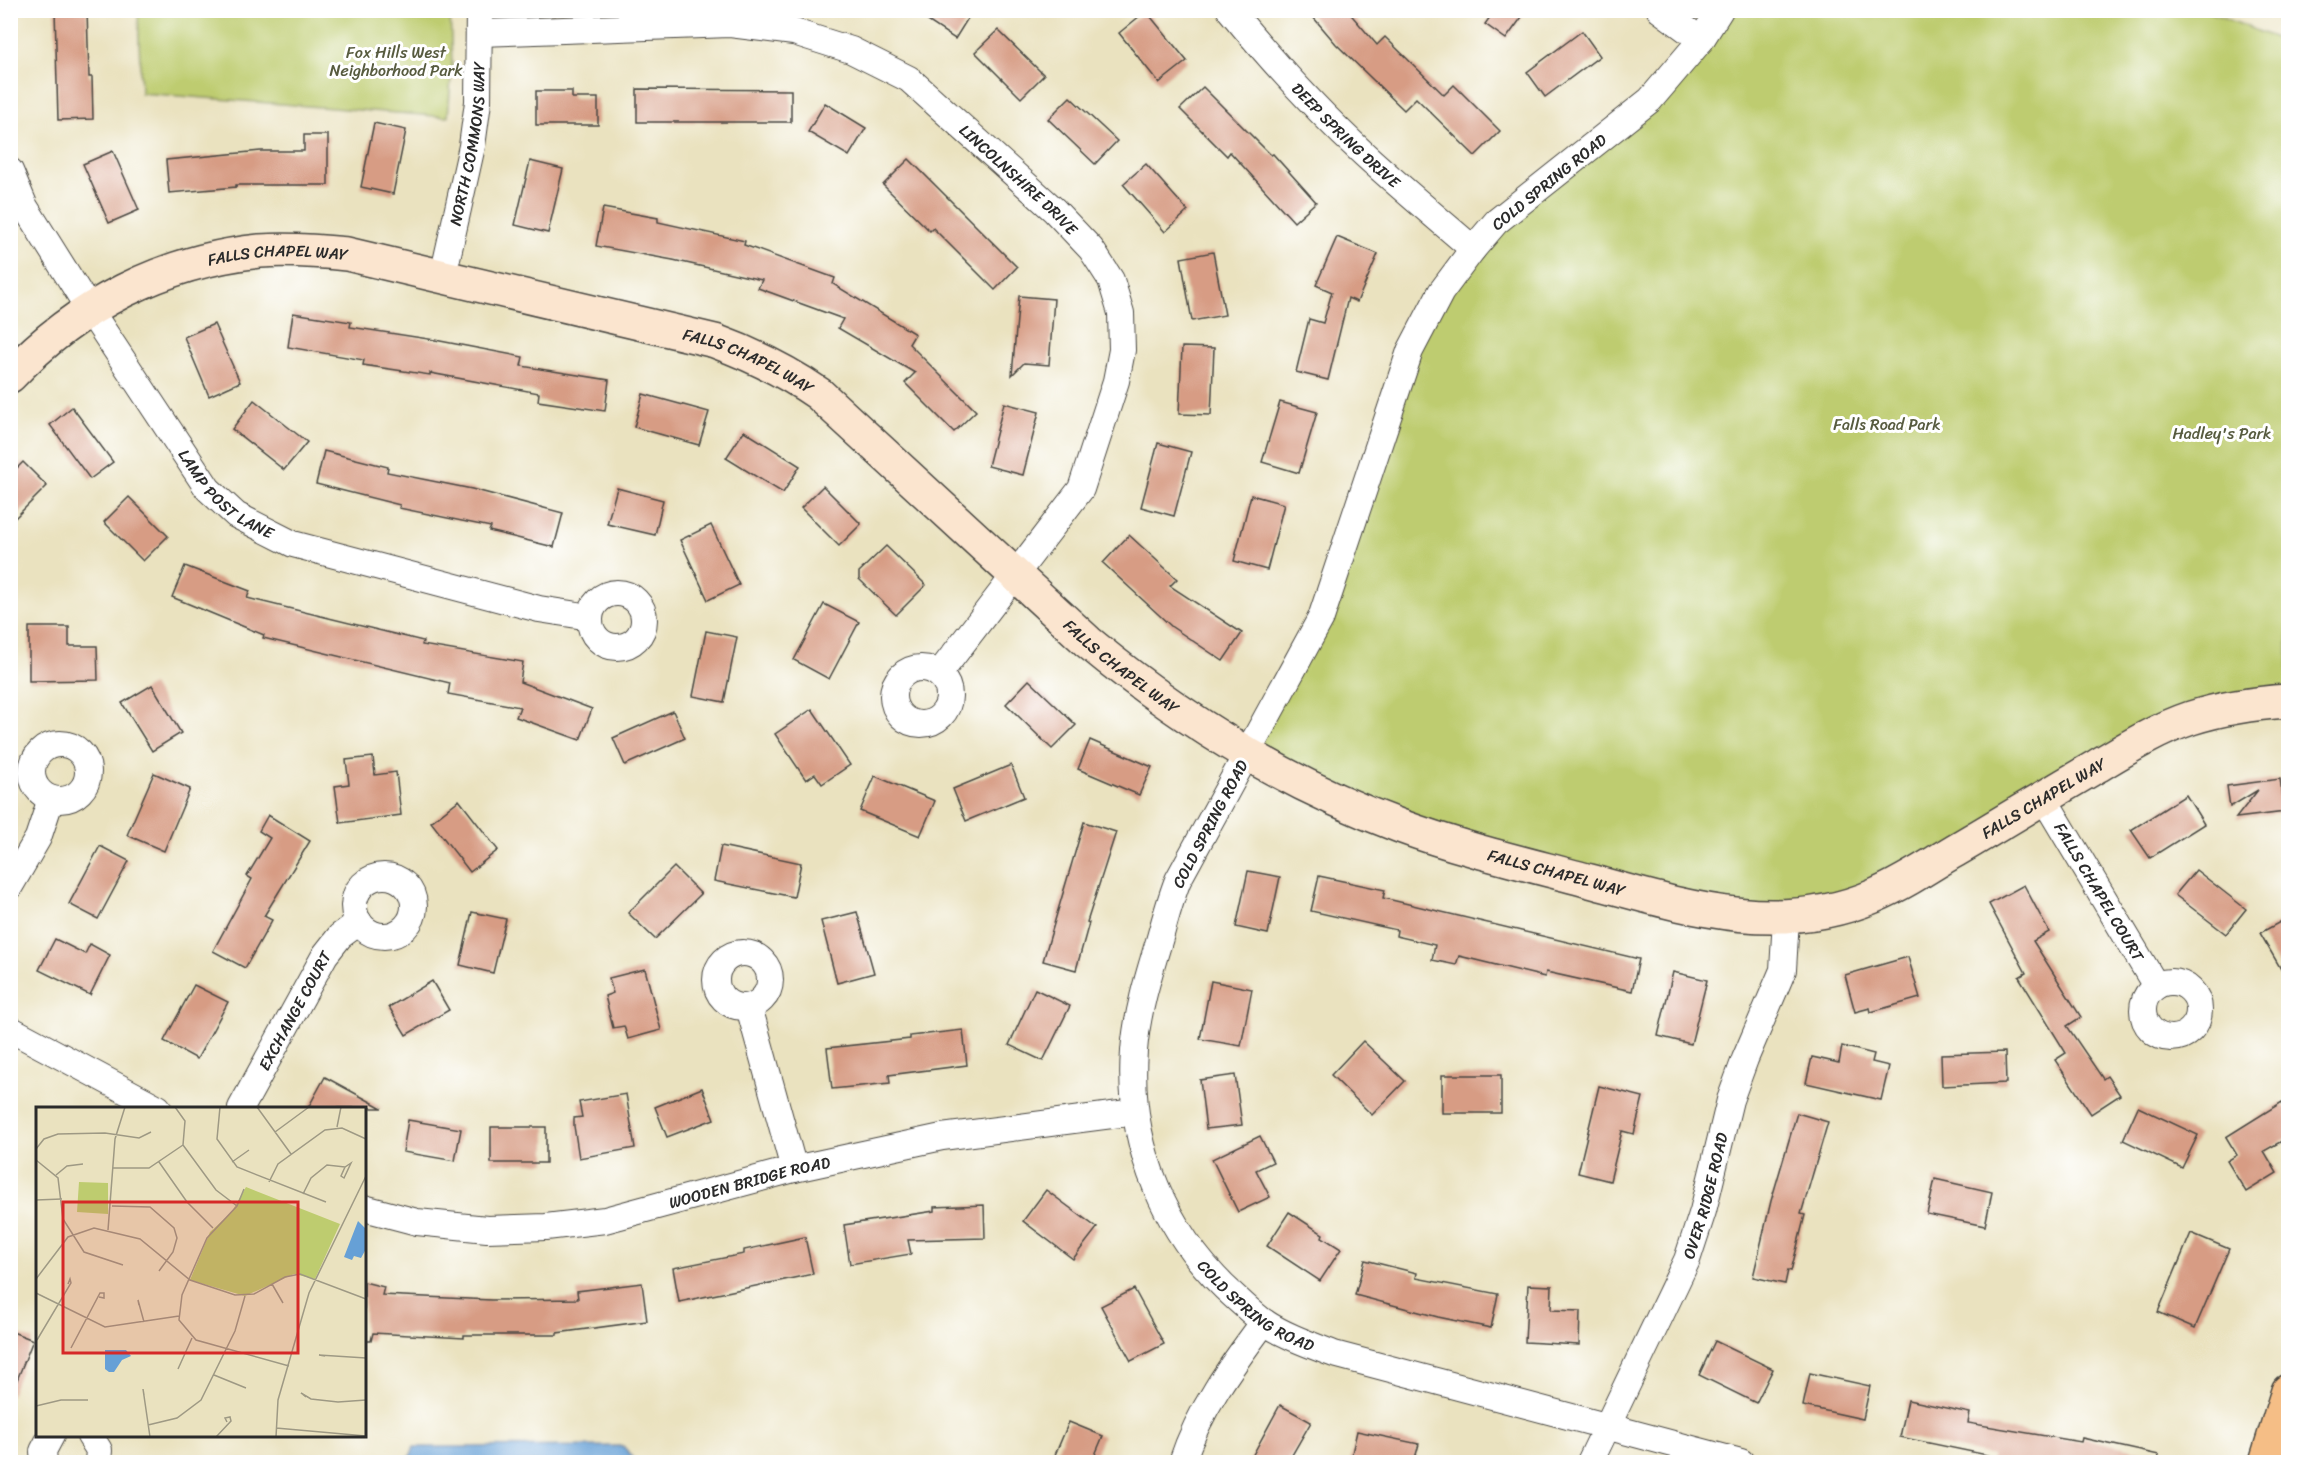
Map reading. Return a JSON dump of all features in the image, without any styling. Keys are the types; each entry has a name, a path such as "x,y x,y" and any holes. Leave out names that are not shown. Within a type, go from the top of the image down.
{"main road":[{"path":"2266,1462 2289,1391"}],"street":[{"name":"DEEP SPRING DRIVE","path":"1230,10 1271,60 1324,115 1365,155 1473,249"},
{"path":"1660,10 1701,40"},
{"name":"COLD SPRING ROAD","path":"1720,10 1701,40 1650,100 1496,222 1441,292 1410,351 1321,618 1178,880 1167,911 1138,1021 1133,1061 1135,1112 1142,1148 1153,1183 1176,1229 1195,1257 1216,1281 1264,1322 1334,1354 1741,1462"},
{"name":"NORTH COMMONS WAY","path":"442,276 472,146 478,102 479,22"},
{"name":"LINCOLNSHIRE DRIVE","path":"479,22 730,24 794,32 851,50 909,79 1054,210 1091,249 1111,280 1121,313 1122,350 1116,381 1081,489 939,674"},
{"name":"LAMP POST LANE","path":"10,171 25,207 89,309 208,489 236,515 293,544 539,609 590,617"},
{"name":"FALLS CHAPEL WAY","path":"10,376 50,338 89,309 121,291 172,270 214,258 261,251 304,250 347,254 715,341 753,355 789,373 819,394 1088,642 1130,677 1172,707 1248,755 1352,806 1399,826 1681,906 1733,915 1786,918 1832,910 1873,897 1920,872 2118,753 2170,726 2216,712 2263,703 2289,701"},
{"name":"FALLS CHAPEL COURT","path":"2043,797 2156,986"},
{"path":"10,886 38,838 51,799"},
{"name":"OVER RIDGE ROAD","path":"1590,1462 1687,1260 1703,1211 1730,1100 1744,1059 1783,970 1786,918"},
{"name":"EXCHANGE COURT","path":"242,1107 325,955 340,936 359,922"},
{"path":"749,1007 794,1169"},
{"path":"10,1029 156,1107"},
{"name":"WOODEN BRIDGE ROAD","path":"366,1209 417,1222 487,1229 546,1227 605,1220 794,1169 942,1137 1135,1112"},
{"path":"1182,1462 1189,1440 1226,1372 1264,1322"},
{"path":"44,1462 43,1451 50,1437"},
{"path":"91,1437 99,1450 98,1462"}],"green space":[{"name":"Fox Hills West Neighborhood Park","path":"138,11 450,11 452,65 448,117 141,93"},
{"name":"Falls Road Park","path":"1720,11 2207,11 2288,43 2288,701 2216,712 1984,834 1786,918 1528,865 1248,755 1321,618 1410,351 1473,249 1650,100"}],"water":[{"path":"623,1446 637,1462 408,1462 414,1447"}],"building":[{"path":"55,10 87,10 93,119 58,120"},
{"path":"911,10 973,10 955,39"},
{"path":"1307,10 1347,10 1377,45 1385,37 1444,95 1454,85 1500,131 1475,156 1416,98 1404,110 1336,44"},
{"path":"1495,10 1527,10 1506,39 1485,24"},
{"path":"1146,11 1187,61 1159,83 1119,33"},
{"path":"998,30 1044,75 1021,98 975,52"},
{"path":"1582,31 1600,56 1545,97 1527,72"},
{"path":"1203,87 1271,155 1273,154 1316,202 1294,222 1230,152 1227,156 1180,109"},
{"path":"637,89 791,90 791,122 637,122"},
{"path":"536,91 572,91 572,98 598,98 598,125 536,125"},
{"path":"1070,97 1117,141 1095,164 1048,119"},
{"path":"825,103 866,128 849,156 808,132"},
{"path":"374,123 406,130 393,194 361,187"},
{"path":"304,135 328,135 328,185 236,185 236,187 169,193 166,160 261,151 304,151"},
{"path":"113,151 139,210 109,223 83,164"},
{"path":"909,159 1017,267 995,290 933,228 930,231 883,185"},
{"path":"530,161 563,169 548,233 515,225"},
{"path":"1146,164 1188,211 1165,232 1123,184"},
{"path":"603,208 658,218 658,222 745,241 744,245 835,278 833,284 915,334 909,344 976,411 954,432 905,383 915,373 838,328 843,319 758,288 762,280 596,246"},
{"path":"1337,237 1378,254 1357,302 1348,298 1328,380 1296,372 1309,319 1323,323 1332,292 1316,285"},
{"path":"1213,252 1225,315 1192,321 1181,258"},
{"path":"1019,296 1054,299 1049,365 1024,363 1012,375"},
{"path":"293,313 351,322 350,327 523,357 521,366 609,380 605,411 538,401 539,393 430,373 430,375 363,365 364,360 288,347"},
{"path":"214,324 240,382 209,396 184,337"},
{"path":"1182,347 1214,348 1211,415 1179,414"},
{"path":"643,394 709,412 699,445 634,427"},
{"path":"254,400 307,442 284,470 232,429"},
{"path":"1280,402 1317,412 1299,473 1262,462"},
{"path":"1004,403 1039,412 1023,475 988,466"},
{"path":"72,407 113,462 90,479 50,425"},
{"path":"744,431 800,466 783,493 726,458"},
{"path":"1158,443 1191,452 1174,516 1141,507"},
{"path":"324,451 388,467 387,472 472,489 563,513 554,547 489,531 491,527 399,508 400,505 316,484"},
{"path":"23,462 47,486 10,523 10,475"},
{"path":"823,486 861,524 839,546 801,508"},
{"path":"617,488 663,500 655,535 607,524"},
{"path":"1251,495 1284,504 1267,570 1234,561"},
{"path":"129,497 168,536 143,561 104,522"},
{"path":"711,525 739,585 708,600 680,540"},
{"path":"1129,535 1177,579 1170,586 1242,633 1223,661 1172,627 1103,563"},
{"path":"886,546 926,585 896,615 859,579 859,572"},
{"path":"185,566 250,591 247,598 423,641 422,645 523,662 520,682 592,709 580,740 516,717 520,707 448,694 450,683 263,638 264,635 172,597"},
{"path":"824,604 859,622 829,679 794,660"},
{"path":"29,627 69,627 69,646 97,646 98,680 29,681"},
{"path":"706,631 737,637 724,702 693,696"},
{"path":"1029,680 1076,725 1052,749 1006,704"},
{"path":"152,685 181,733 152,751 122,703"},
{"path":"812,709 850,765 822,784 815,774 806,780 775,734"},
{"path":"673,711 685,738 625,765 613,738"},
{"path":"1090,740 1152,767 1139,795 1078,769"},
{"path":"373,757 375,775 396,772 401,815 340,823 335,786 349,784 346,760"},
{"path":"1011,765 1024,797 966,821 953,789"},
{"path":"154,773 190,789 164,851 127,835"},
{"path":"875,776 935,801 920,836 860,811"},
{"path":"2280,779 2285,812 2236,818 2258,790 2230,807 2227,786"},
{"path":"2186,795 2204,824 2150,858 2131,830"},
{"path":"459,800 498,850 470,872 431,822"},
{"path":"268,815 310,841 264,916 272,920 245,968 213,951 252,879 247,876 270,838 259,831"},
{"path":"1084,822 1116,832 1087,922 1089,923 1076,970 1043,961"},
{"path":"100,846 129,861 98,919 69,904"},
{"path":"721,846 801,863 794,897 714,881"},
{"path":"674,867 701,894 655,939 628,913"},
{"path":"2196,870 2246,909 2226,934 2175,895"},
{"path":"1248,871 1280,877 1268,934 1236,927"},
{"path":"1319,876 1385,890 1383,898 1639,959 1632,991 1546,972 1545,977 1459,956 1456,965 1432,960 1435,945 1396,936 1397,930 1311,911"},
{"path":"2024,885 2049,932 2033,941 2081,1017 2067,1026 2103,1079 2107,1076 2120,1095 2091,1114 2055,1060 2066,1053 2019,977 2026,973 1989,904"},
{"path":"472,912 506,919 493,973 460,965"},
{"path":"857,912 874,973 837,983 821,921"},
{"path":"2289,917 2289,983 2260,933"},
{"path":"55,939 85,954 90,944 110,955 90,995 39,970"},
{"path":"1908,957 1920,998 1871,1012 1870,1008 1855,1012 1845,975"},
{"path":"645,969 661,1030 628,1039 624,1026 613,1028 605,996 613,993 609,978"},
{"path":"1673,972 1707,980 1691,1044 1658,1036"},
{"path":"432,981 449,1010 406,1035 389,1007"},
{"path":"1211,981 1252,989 1241,1046 1200,1039"},
{"path":"194,985 228,1002 197,1059 164,1041"},
{"path":"1035,989 1070,1006 1043,1061 1009,1045"},
{"path":"963,1030 967,1065 889,1075 890,1083 832,1089 827,1048 910,1039 910,1036"},
{"path":"1363,1041 1405,1081 1372,1115 1331,1075"},
{"path":"1842,1046 1874,1054 1872,1062 1889,1066 1881,1100 1806,1083 1812,1057 1839,1063"},
{"path":"2005,1052 2006,1083 1942,1086 1941,1054"},
{"path":"1235,1075 1242,1125 1206,1129 1200,1080"},
{"path":"1442,1075 1501,1075 1501,1113 1442,1113"},
{"path":"325,1077 382,1108 366,1107 309,1107"},
{"path":"1599,1086 1643,1097 1634,1134 1622,1131 1610,1181 1578,1173"},
{"path":"702,1088 714,1119 667,1137 655,1107"},
{"path":"626,1094 635,1148 579,1158 574,1118 582,1117 579,1102"},
{"path":"2282,1102 2289,1112 2289,1137 2264,1151 2277,1173 2246,1192 2227,1161 2237,1155 2226,1137"},
{"path":"2138,1107 2198,1135 2182,1168 2123,1140"},
{"path":"1797,1113 1828,1122 1801,1214 1805,1215 1791,1271 1788,1270 1785,1284 1753,1277 1771,1201"},
{"path":"408,1120 461,1129 455,1161 403,1152"},
{"path":"491,1127 546,1127 546,1163 491,1163"},
{"path":"1260,1136 1273,1162 1256,1170 1270,1197 1238,1212 1212,1159"},
{"path":"1935,1179 1992,1192 1985,1226 1927,1214"},
{"path":"1046,1190 1097,1228 1073,1259 1023,1221"},
{"path":"984,1205 985,1238 908,1240 911,1254 850,1264 844,1225 934,1211 934,1207"},
{"path":"1289,1212 1341,1249 1320,1281 1267,1246"},
{"path":"2191,1233 2229,1249 2195,1328 2158,1312"},
{"path":"805,1237 813,1274 679,1302 673,1268 744,1254 744,1250"},
{"path":"1365,1260 1417,1273 1416,1278 1498,1294 1491,1328 1438,1317 1355,1295"},
{"path":"366,1282 384,1287 382,1295 491,1300 578,1299 577,1291 642,1283 647,1321 557,1333 557,1335 464,1335 464,1338 373,1333 371,1341 366,1341"},
{"path":"1528,1285 1552,1286 1551,1310 1580,1311 1579,1345 1525,1342"},
{"path":"1134,1289 1164,1344 1131,1361 1101,1306"},
{"path":"10,1331 33,1340 11,1395 10,1395"},
{"path":"1715,1341 1773,1369 1756,1403 1699,1375"},
{"path":"1810,1373 1870,1386 1863,1419 1803,1406"},
{"path":"1908,1400 1970,1413 1968,1423 2081,1442 2082,1438 2159,1455 2158,1462 1991,1462 1992,1456 1900,1437"},
{"path":"1280,1405 1311,1422 1288,1462 1249,1462"},
{"path":"1069,1422 1103,1436 1092,1462 1052,1462"},
{"path":"1357,1431 1419,1444 1414,1462 1350,1462"}],"park label":[{"name":"Hadley's Park","path":"2222,433"}]}
